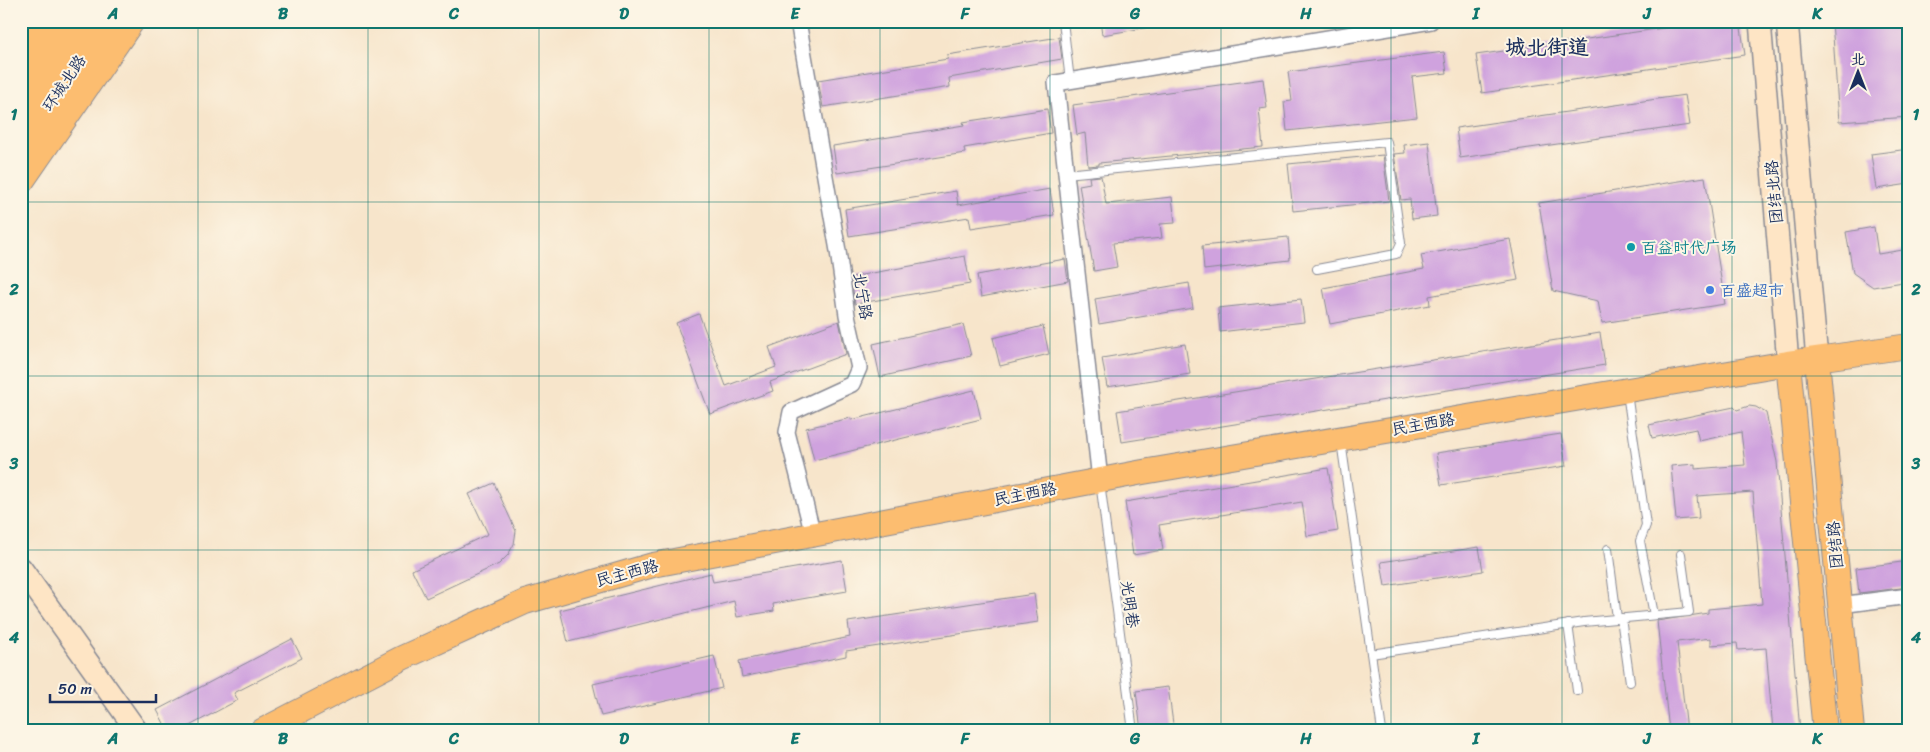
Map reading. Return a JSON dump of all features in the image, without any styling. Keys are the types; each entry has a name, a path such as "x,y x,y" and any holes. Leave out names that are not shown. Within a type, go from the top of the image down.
{"highway":[{"path":"42,72 48,21"},
{"name":"环城北路","path":"21,104 77,21"},
{"name":"环城北路","path":"21,146 42,72 107,21"},
{"path":"21,179 130,21"}],"main road":[{"name":"团结北路","path":"1760,21 1788,363"},
{"name":"团结北路","path":"1787,21 1817,359"},
{"name":"民主西路","path":"262,731 402,658 525,602 653,565 1100,480 1340,438 1788,363 1909,346"},
{"name":"团结路","path":"1817,359 1852,731"},
{"name":"团结路","path":"1788,363 1825,731"},
{"path":"21,568 137,731"}],"street":[{"name":"北宁路","path":"798,21 838,251 847,315 859,368 852,384 791,412 788,432 812,535"},
{"path":"1100,480 1056,83 1431,21"},
{"path":"1840,606 1909,596"}],"lane":[{"path":"1063,21 1070,81"},
{"path":"1066,174 1387,142 1401,243 1396,254 1317,269"},
{"path":"1627,390 1646,525 1640,541 1654,615"},
{"path":"1340,438 1382,731"},
{"name":"光明巷","path":"1100,480 1133,731"},
{"path":"1608,549 1630,682"},
{"path":"1371,654 1568,624 1688,612 1681,554"},
{"path":"1568,624 1578,691"}],"building":[{"path":"1100,21 1149,21 1150,27 1102,35"},
{"path":"1712,21 1740,21 1745,55 1482,93 1476,55"},
{"path":"1832,21 1909,21 1909,117 1839,122"},
{"path":"1059,37 1062,59 949,78 950,87 823,107 818,80 948,59 947,55"},
{"path":"1444,52 1447,73 1412,77 1417,117 1287,131 1284,102 1292,101 1288,72"},
{"path":"1263,79 1267,108 1259,109 1263,147 1099,163 1099,165 1088,166 1085,133 1077,135 1073,105"},
{"path":"1685,95 1690,125 1460,158 1456,128"},
{"path":"1047,109 1051,133 964,148 965,153 837,173 833,146 964,125 963,122"},
{"path":"1429,142 1437,216 1412,219 1410,199 1401,200 1394,154 1405,153 1404,145"},
{"path":"1909,149 1909,184 1876,189 1871,154"},
{"path":"1383,155 1389,201 1293,211 1288,164"},
{"path":"1101,176 1106,204 1172,197 1175,223 1160,224 1162,238 1113,243 1117,267 1094,271 1079,185 1090,183 1089,177"},
{"name":"百益时代广场","path":"1705,177 1725,304 1602,323 1598,301 1553,291 1539,203"},
{"path":"1050,189 1054,215 971,228 969,217 849,236 845,209 956,191 958,205"},
{"path":"1874,227 1878,254 1909,249 1909,281 1873,287 1853,273 1846,232"},
{"path":"1288,237 1290,260 1204,270 1202,246"},
{"path":"1510,239 1518,280 1429,296 1430,305 1330,324 1323,288 1424,269 1421,255"},
{"path":"965,256 970,284 855,304 851,277"},
{"path":"1065,259 1068,281 981,297 977,275"},
{"path":"1189,283 1193,308 1099,324 1095,299"},
{"path":"1301,299 1304,322 1220,332 1218,308"},
{"path":"699,314 726,386 776,367 769,347 839,321 846,354 770,382 773,391 710,414 676,323"},
{"path":"963,324 971,356 880,377 873,344"},
{"path":"1043,326 1049,354 1000,366 993,338"},
{"path":"1600,333 1605,365 1122,442 1117,411"},
{"path":"1185,344 1190,374 1107,387 1102,358"},
{"path":"974,390 981,419 814,460 806,428 851,418 851,420"},
{"path":"1749,406 1756,407 1766,413 1777,462 1800,731 1773,731 1766,648 1738,650 1737,643 1711,645 1711,638 1677,642 1687,731 1669,731 1657,621 1708,613 1708,609 1762,604 1753,492 1697,496 1699,518 1676,520 1671,466 1695,464 1695,469 1745,465 1741,432 1699,441 1696,429 1652,438 1649,425 1734,407 1737,410"},
{"path":"1561,434 1566,466 1441,485 1436,453"},
{"path":"1328,468 1338,531 1307,536 1302,502 1159,525 1163,550 1133,555 1125,502"},
{"path":"494,483 516,531 514,544 508,555 499,564 426,598 412,570 488,534 469,494"},
{"path":"1479,547 1483,571 1385,586 1381,562"},
{"path":"842,560 847,591 773,604 774,611 737,617 734,601 568,642 560,610 711,573 713,582"},
{"path":"1909,561 1909,587 1859,593 1856,568"},
{"path":"1034,594 1038,622 846,651 846,656 742,677 739,661 850,637 848,622"},
{"path":"292,639 302,658 234,693 238,700 180,731 168,731 157,710"},
{"path":"714,656 722,688 601,716 593,684"},
{"path":"1168,687 1174,731 1141,731 1136,691"}],"place":[{"name":"百益时代广场","path":"1631,247"},
{"name":"百盛超市","path":"1710,290"}],"district":[{"name":"城北街道","path":"1547,47"}]}
